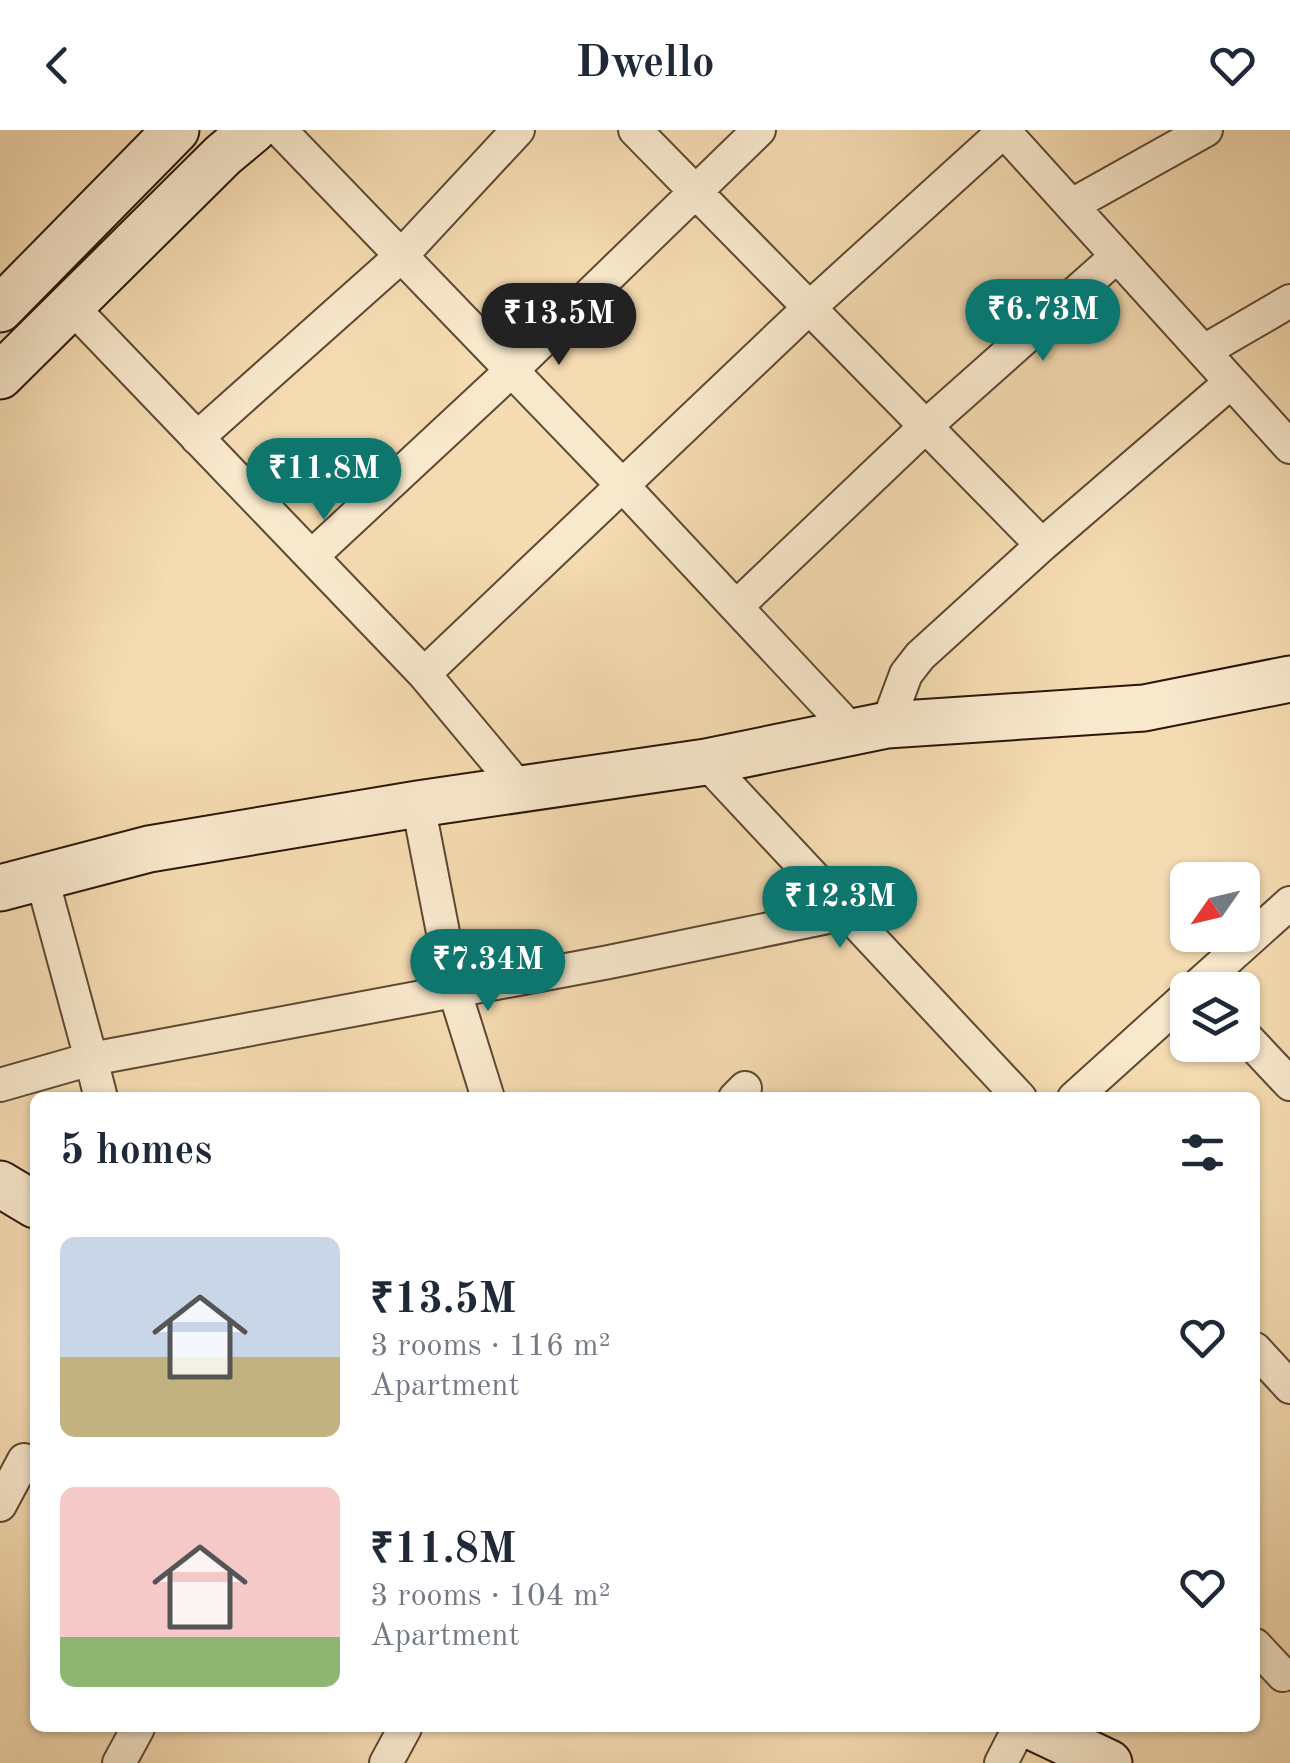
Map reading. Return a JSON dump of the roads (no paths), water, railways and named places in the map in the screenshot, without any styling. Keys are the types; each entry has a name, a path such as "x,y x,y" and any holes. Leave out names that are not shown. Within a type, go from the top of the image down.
{"street":[{"path":"0,309 176,130"},
{"path":"280,130 737,606 869,728"},
{"path":"196,438 400,256 518,130"},
{"path":"636,130 1042,545"},
{"path":"312,556 512,370 759,130"},
{"path":"424,674 809,308 1004,130 1290,447"},
{"path":"1072,205 1206,130"},
{"path":"0,376 72,307 226,138"},
{"path":"737,606 927,426 1118,256"},
{"path":"1204,351 1290,302"},
{"path":"72,307 424,674 520,789"},
{"path":"869,728 920,656 1231,382"},
{"path":"100,1092 92,1059 20,882 149,849 706,762 869,728 1144,708 1290,679"},
{"path":"706,762 1014,1092"},
{"path":"418,804 454,988 486,1092"},
{"path":"1215,972 1290,904"},
{"path":"0,1085 92,1059 847,913"},
{"path":"1081,1092 1170,1012"},
{"path":"1260,1052 1290,1084"},
{"path":"0,1184 30,1201"},
{"path":"1260,1354 1290,1386"},
{"path":"0,1505 20,1457"},
{"path":"1260,1650 1283,1675"},
{"path":"119,1763 136,1732"},
{"path":"386,1763 403,1732"},
{"path":"1001,1763 1017,1732"},
{"path":"1043,1732 1109,1763"}]}
